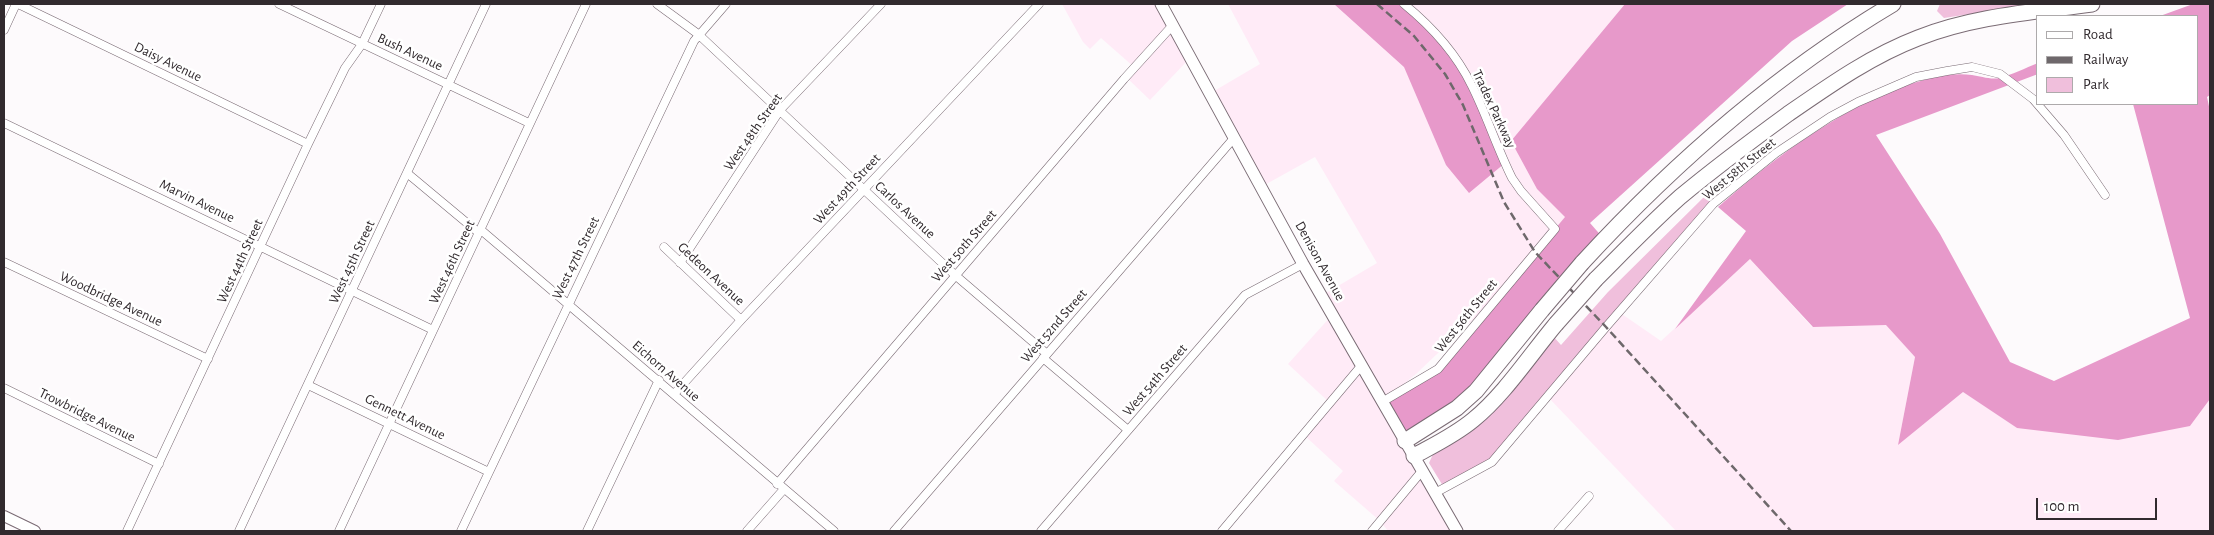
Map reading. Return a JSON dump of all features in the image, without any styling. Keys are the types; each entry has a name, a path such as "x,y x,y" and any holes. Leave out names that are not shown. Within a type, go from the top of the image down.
{"highway":[{"path":"1405,441 1449,414 1476,391 1582,263 1649,193 1725,126 1787,76 1893,4"},
{"path":"1414,456 1459,430 1480,414 1596,279 1647,228 1716,168 1828,86 1871,60 1919,38 1945,29 1995,17 2092,4"}],"main road":[{"name":"Denison Avenue","path":"1161,4 1303,264 1436,493 1452,529"}],"street":[{"path":"4,30 17,4"},
{"name":"Daisy Avenue","path":"17,4 308,144"},
{"name":"Bush Avenue","path":"280,4 529,123"},
{"name":"West 44th Street","path":"127,531 308,144 345,68 362,44 381,4"},
{"name":"West 45th Street","path":"239,531 486,4"},
{"name":"West 46th Street","path":"339,531 586,4"},
{"name":"Carlos Avenue","path":"657,4 698,34 956,275 1128,430"},
{"name":"West 47th Street","path":"461,531 698,34 726,4"},
{"name":"West 48th Street","path":"680,263 780,110 881,4"},
{"name":"West 49th Street","path":"675,393 741,320 1039,4"},
{"name":"Tradex Parkway","path":"1404,4 1426,22 1468,79 1512,178 1555,229"},
{"name":"West 50th Street","path":"777,484 1124,79 1172,26"},
{"name":"West 58th Street","path":"1436,493 1492,462 1713,204 1776,153 1830,117 1858,102 1916,77 1972,67 2000,74 2036,102"},
{"name":"West 58th Street","path":"2038,105 2064,135 2105,195"},
{"name":"Marvin Avenue","path":"4,122 433,330"},
{"name":"West 52nd Street","path":"894,531 1234,138"},
{"name":"Eichorn Avenue","path":"407,173 675,393 777,484 834,531"},
{"name":"West 56th Street","path":"1382,402 1438,369 1555,229"},
{"name":"Gedeon Avenue","path":"664,247 741,320"},
{"name":"Woodbridge Avenue","path":"4,262 208,359"},
{"name":"West 54th Street","path":"1041,531 1245,295 1303,264"},
{"path":"1222,531 1362,366"},
{"path":"587,531 659,380"},
{"name":"Gennett Avenue","path":"308,385 489,472"},
{"name":"Trowbridge Avenue","path":"4,388 159,464"},
{"path":"1372,531 1422,471"},
{"path":"747,531 784,489"},
{"path":"1558,531 1589,496"},
{"path":"4,517 35,531"}],"shaded area":[{"path":"1062,4 1161,4 1190,58 1150,100 1126,77 1134,67 1101,38 1090,49 1083,42"},
{"path":"1228,4 1625,4 1511,141 1537,189 1566,217 1500,294 1416,374 1382,402 1457,531 1388,531 1380,521 1334,481 1343,471 1304,435 1330,403 1288,364 1332,315 1321,296 1377,263 1315,157 1261,187 1209,94 1260,64"},
{"path":"1334,4 1404,4 1426,22 1472,85 1505,163 1469,193 1446,165 1404,67"},
{"path":"1625,4 1848,4 1792,41 1590,223 1604,239 1487,377 1405,441 1382,402 1438,369 1565,217 1537,189 1511,141"},
{"path":"2193,4 2210,4 2210,95 2207,97 2210,111 2210,399 2190,426 2118,440 2017,428 1963,392 1898,445 1915,357 1886,325 1813,327 1750,259 1675,329 1746,231 1718,207 1790,149 1843,115 1899,88 1938,76 1967,74 1999,78 2036,64 2036,75 1876,135 1940,234 2010,362 2054,381 2190,318 2133,105 2199,105 2199,15 2163,15"},
{"path":"1750,259 1812,327 1886,324 1915,357 1898,445 1963,392 2017,428 2190,426 2210,399 2210,531 1676,531 1547,396 1619,312 1661,341"}],"green space":[{"path":"1940,4 2036,4 1944,18 1937,11"},
{"path":"1705,196 1710,202 1488,462 1443,486 1429,463 1434,452 1553,336 1561,345 1608,292"}],"railway":[{"path":"1377,4 1414,36 1445,74 1463,105 1504,202 1535,252 1606,327 1791,531"}]}
